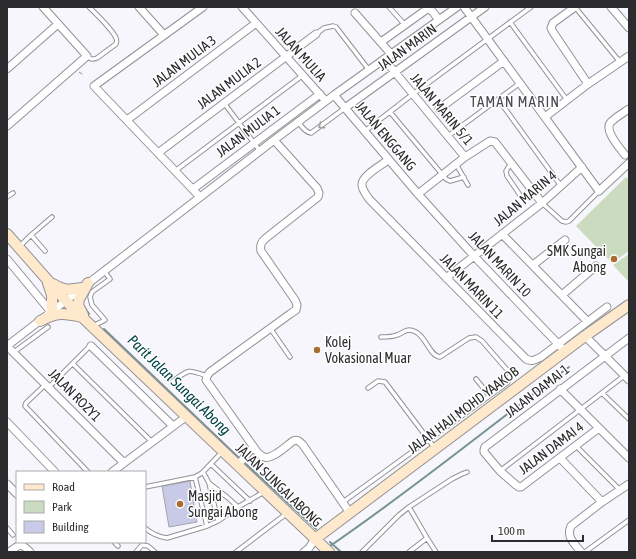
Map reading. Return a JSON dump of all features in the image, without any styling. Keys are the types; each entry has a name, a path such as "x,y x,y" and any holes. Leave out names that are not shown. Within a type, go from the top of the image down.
{"street":[{"path":"7,126 87,56 43,7"},
{"path":"139,7 164,35"},
{"path":"200,197 94,86 203,7"},
{"name":"JALAN MULIA","path":"242,7 326,101"},
{"path":"381,42 429,7 439,20"},
{"path":"44,324 52,311 85,285 334,95 457,7"},
{"path":"464,7 599,190 629,163"},
{"name":"JALAN MARIN","path":"345,108 485,7"},
{"path":"575,7 553,23 551,28 552,32 588,84"},
{"path":"611,7 629,28"},
{"path":"355,12 391,54"},
{"name":"JALAN MULIA 3","path":"127,120 256,23"},
{"path":"7,69 58,24"},
{"name":"JALAN MULIA 2","path":"158,153 316,34"},
{"path":"545,117 588,84 629,56"},
{"name":"JALAN MARIN 5/1","path":"384,59 465,157"},
{"path":"439,108 504,60"},
{"name":"JALAN MULIA 1","path":"192,189 320,94"},
{"name":"JALAN ENGGANG","path":"334,95 418,194"},
{"path":"625,155 612,137 608,126 611,122 629,109"},
{"path":"274,140 317,188 319,193 318,197 266,238 260,246 295,300 297,305 296,310 210,372 206,380 253,447 264,457 273,456 293,441 299,441 350,514"},
{"path":"418,194 465,157 490,141 493,141 542,203"},
{"name":"JALAN MARIN 11","path":"388,160 364,177 361,183 363,191 446,278 521,354 530,361 534,361 541,357 607,307"},
{"name":"JALAN MARIN 4","path":"446,278 542,203 582,167"},
{"name":"JALAN MARIN 10","path":"418,194 474,256 565,352"},
{"name":"JALAN SUNGAI ABONG","path":"7,234 66,301 329,552"},
{"path":"502,234 588,322"},
{"name":"JALAN MARIN 10","path":"532,265 565,240"},
{"path":"7,258 52,311"},
{"path":"562,295 596,266"},
{"path":"46,279 64,289 71,290 85,285"},
{"path":"46,279 52,295 52,311"},
{"path":"85,285 79,299 78,306 87,321"},
{"name":"JALAN HAJI MOHD YAAKOB","path":"315,539 565,352 589,340 629,305"},
{"path":"7,346 44,324 52,315 73,315 87,321"},
{"name":"JALAN DAMAI 1","path":"500,471 484,452 485,447 560,389 602,354 629,338"},
{"path":"589,340 627,378"},
{"path":"100,355 111,344"},
{"name":"JALAN ROZY1","path":"7,346 124,463"},
{"path":"91,346 173,426"},
{"path":"7,357 14,352"},
{"path":"560,389 629,458"},
{"path":"113,471 187,416"},
{"path":"7,422 54,471"},
{"name":"JALAN DAMAI 4","path":"500,471 516,485 521,487 599,428"},
{"path":"238,465 253,447"},
{"path":"560,458 602,502"},
{"path":"7,484 16,493"},
{"path":"581,552 570,538 570,526 629,484"},
{"path":"304,552 309,548 315,539"},
{"path":"9,552 21,545 30,552"}],"lane":[{"path":"87,56 90,59 97,58 117,42 113,33 89,7"},
{"path":"389,7 405,25"},
{"path":"364,131 487,38 531,7"},
{"path":"575,7 620,62"},
{"path":"510,22 567,100"},
{"path":"316,34 324,28 333,26 336,27 369,70"},
{"path":"175,171 303,75"},
{"path":"448,136 520,83"},
{"path":"498,99 561,186"},
{"path":"224,104 260,151"},
{"path":"298,122 305,131 311,133 345,108"},
{"path":"390,112 446,179 450,180 464,177"},
{"path":"511,163 506,172 507,176 522,198"},
{"path":"456,164 468,185"},
{"path":"542,203 562,221 566,222 569,221 599,190"},
{"path":"7,197 13,193"},
{"path":"19,248 31,235 52,217"},
{"path":"31,235 45,251"},
{"path":"87,321 105,320 92,304 90,297 92,292 110,279 104,271"},
{"path":"14,352 44,324"},
{"path":"270,328 290,357"},
{"path":"342,502 507,383 510,378 509,372 479,338 469,338 440,357 437,357 416,332 409,330 389,337 381,337"},
{"path":"87,471 24,405 73,364 91,346"},
{"path":"73,364 152,442"},
{"path":"172,382 188,371 194,371 207,376"},
{"path":"500,471 580,409 602,393 627,378"},
{"path":"476,379 489,395"},
{"path":"368,388 378,381 384,382 435,449"},
{"path":"602,393 629,419"},
{"path":"576,446 620,490"},
{"path":"146,487 195,477 211,464 223,451"},
{"path":"211,464 250,501"},
{"path":"202,472 210,484 238,507"},
{"path":"363,552 408,507 452,479 467,472"},
{"path":"195,477 207,526"},
{"path":"210,484 218,521"},
{"path":"146,529 152,534 167,538 207,526 218,521 238,507 265,492"},
{"path":"408,507 436,552"},
{"path":"236,552 288,513"},
{"path":"585,552 629,520"},
{"path":"7,528 13,534"},
{"path":"409,552 427,538"},
{"path":"115,543 118,546"},
{"path":"136,552 142,545 148,546 155,552"}],"green space":[{"name":"SMK Sungai Abong","path":"626,177 629,180 629,251 612,263 576,226"},
{"path":"629,254 629,282 613,265"}],"building":[{"name":"Masjid Sungai Abong","path":"190,481 197,522 169,527 162,486"}],"waterway":[{"name":"Parit Jalan Sungai Abong","path":"83,305 89,314"},
{"name":"Parit Jalan Sungai Abong","path":"104,329 239,458"},
{"path":"330,546 421,481 569,367"},
{"name":"Parit Jalan Sungai Abong","path":"246,464 316,529"},
{"name":"Parit Jalan Sungai Abong","path":"330,542 341,552"}],"place":[{"name":"SMK Sungai Abong","path":"614,259"},
{"name":"Kolej Vokasional Muar","path":"317,350"},
{"name":"Masjid Sungai Abong","path":"180,504"}],"district":[{"name":"TAMAN MARIN","path":"515,102"}]}
